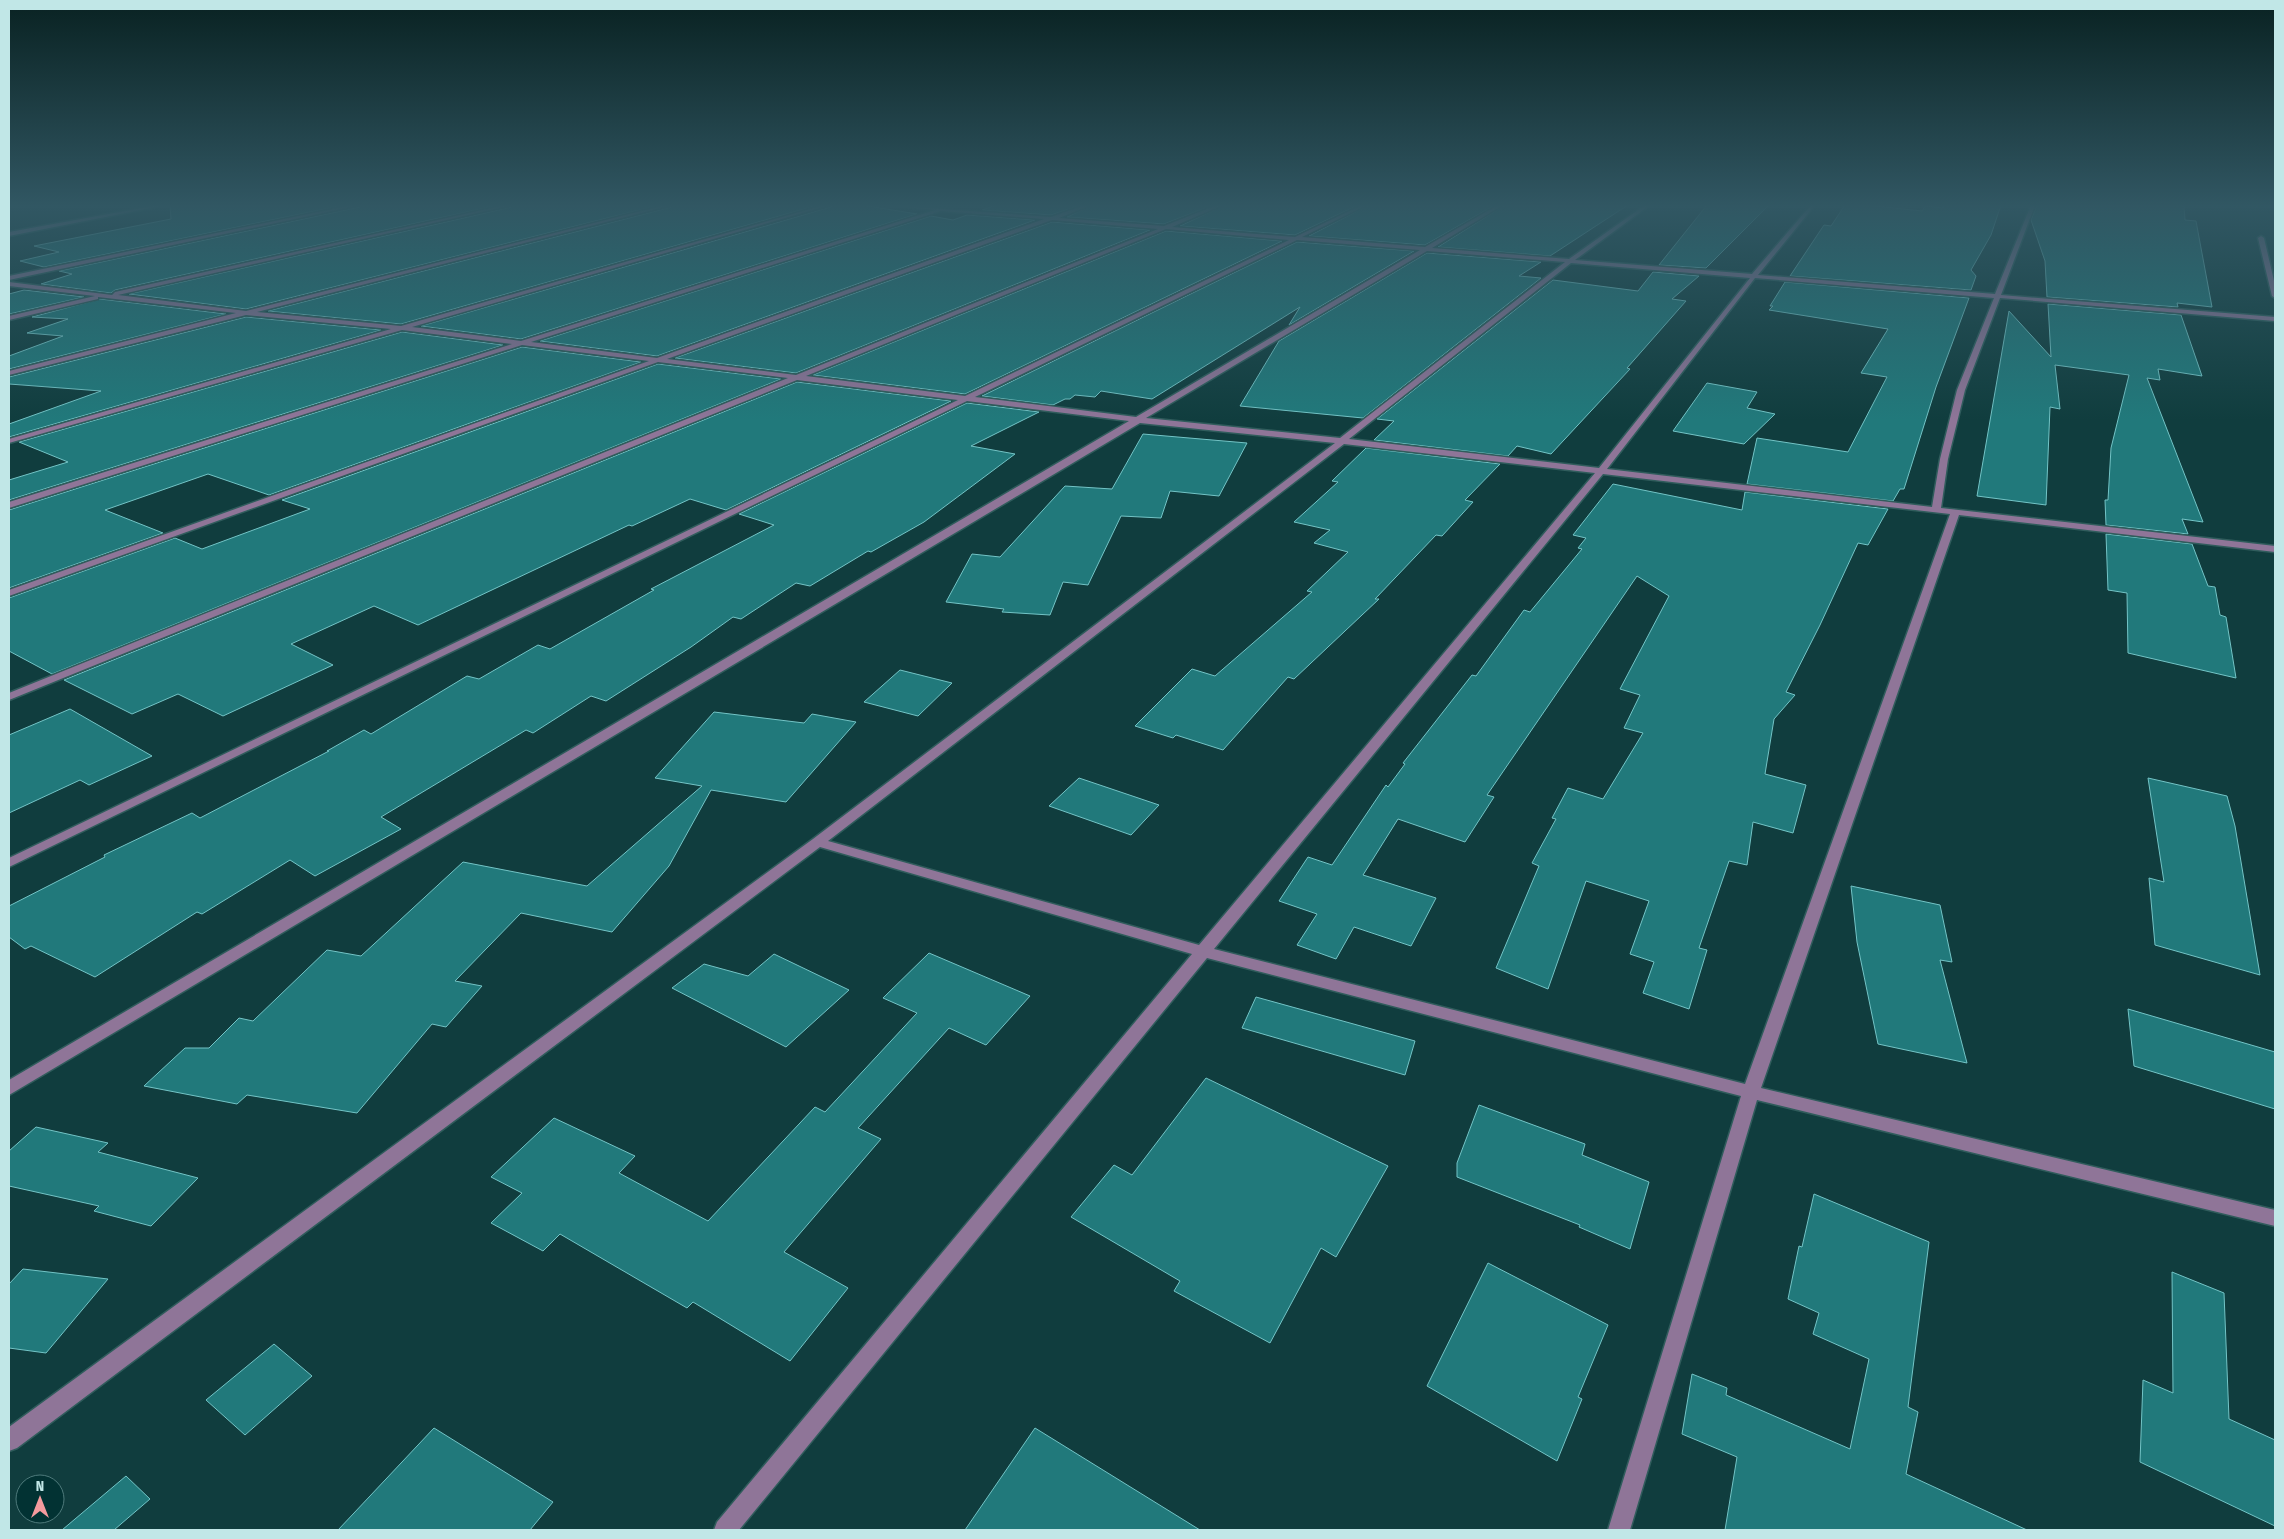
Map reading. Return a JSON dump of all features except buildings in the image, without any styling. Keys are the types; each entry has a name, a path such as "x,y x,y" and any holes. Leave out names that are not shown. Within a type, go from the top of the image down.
{"street":[{"path":"9,318 191,277"},
{"path":"9,373 390,277"},
{"path":"9,441 580,277"},
{"path":"9,505 730,277"},
{"path":"9,593 889,277"},
{"path":"9,697 1043,277"},
{"path":"9,863 1215,277"},
{"path":"9,1088 1378,277"},
{"path":"9,1440 818,842 1342,441 1550,277"},
{"path":"725,1530 1601,471 1753,277"},
{"path":"1764,277 2275,319"},
{"path":"1936,511 1944,459 1961,390 2005,277"},
{"path":"2270,277 2275,296"},
{"path":"9,284 249,313 403,328 518,344 797,376 1138,420 1342,441 2275,549"},
{"path":"1619,1530 1751,1092 1955,513"},
{"path":"818,842 1204,952 1751,1092 2275,1218"}]}
